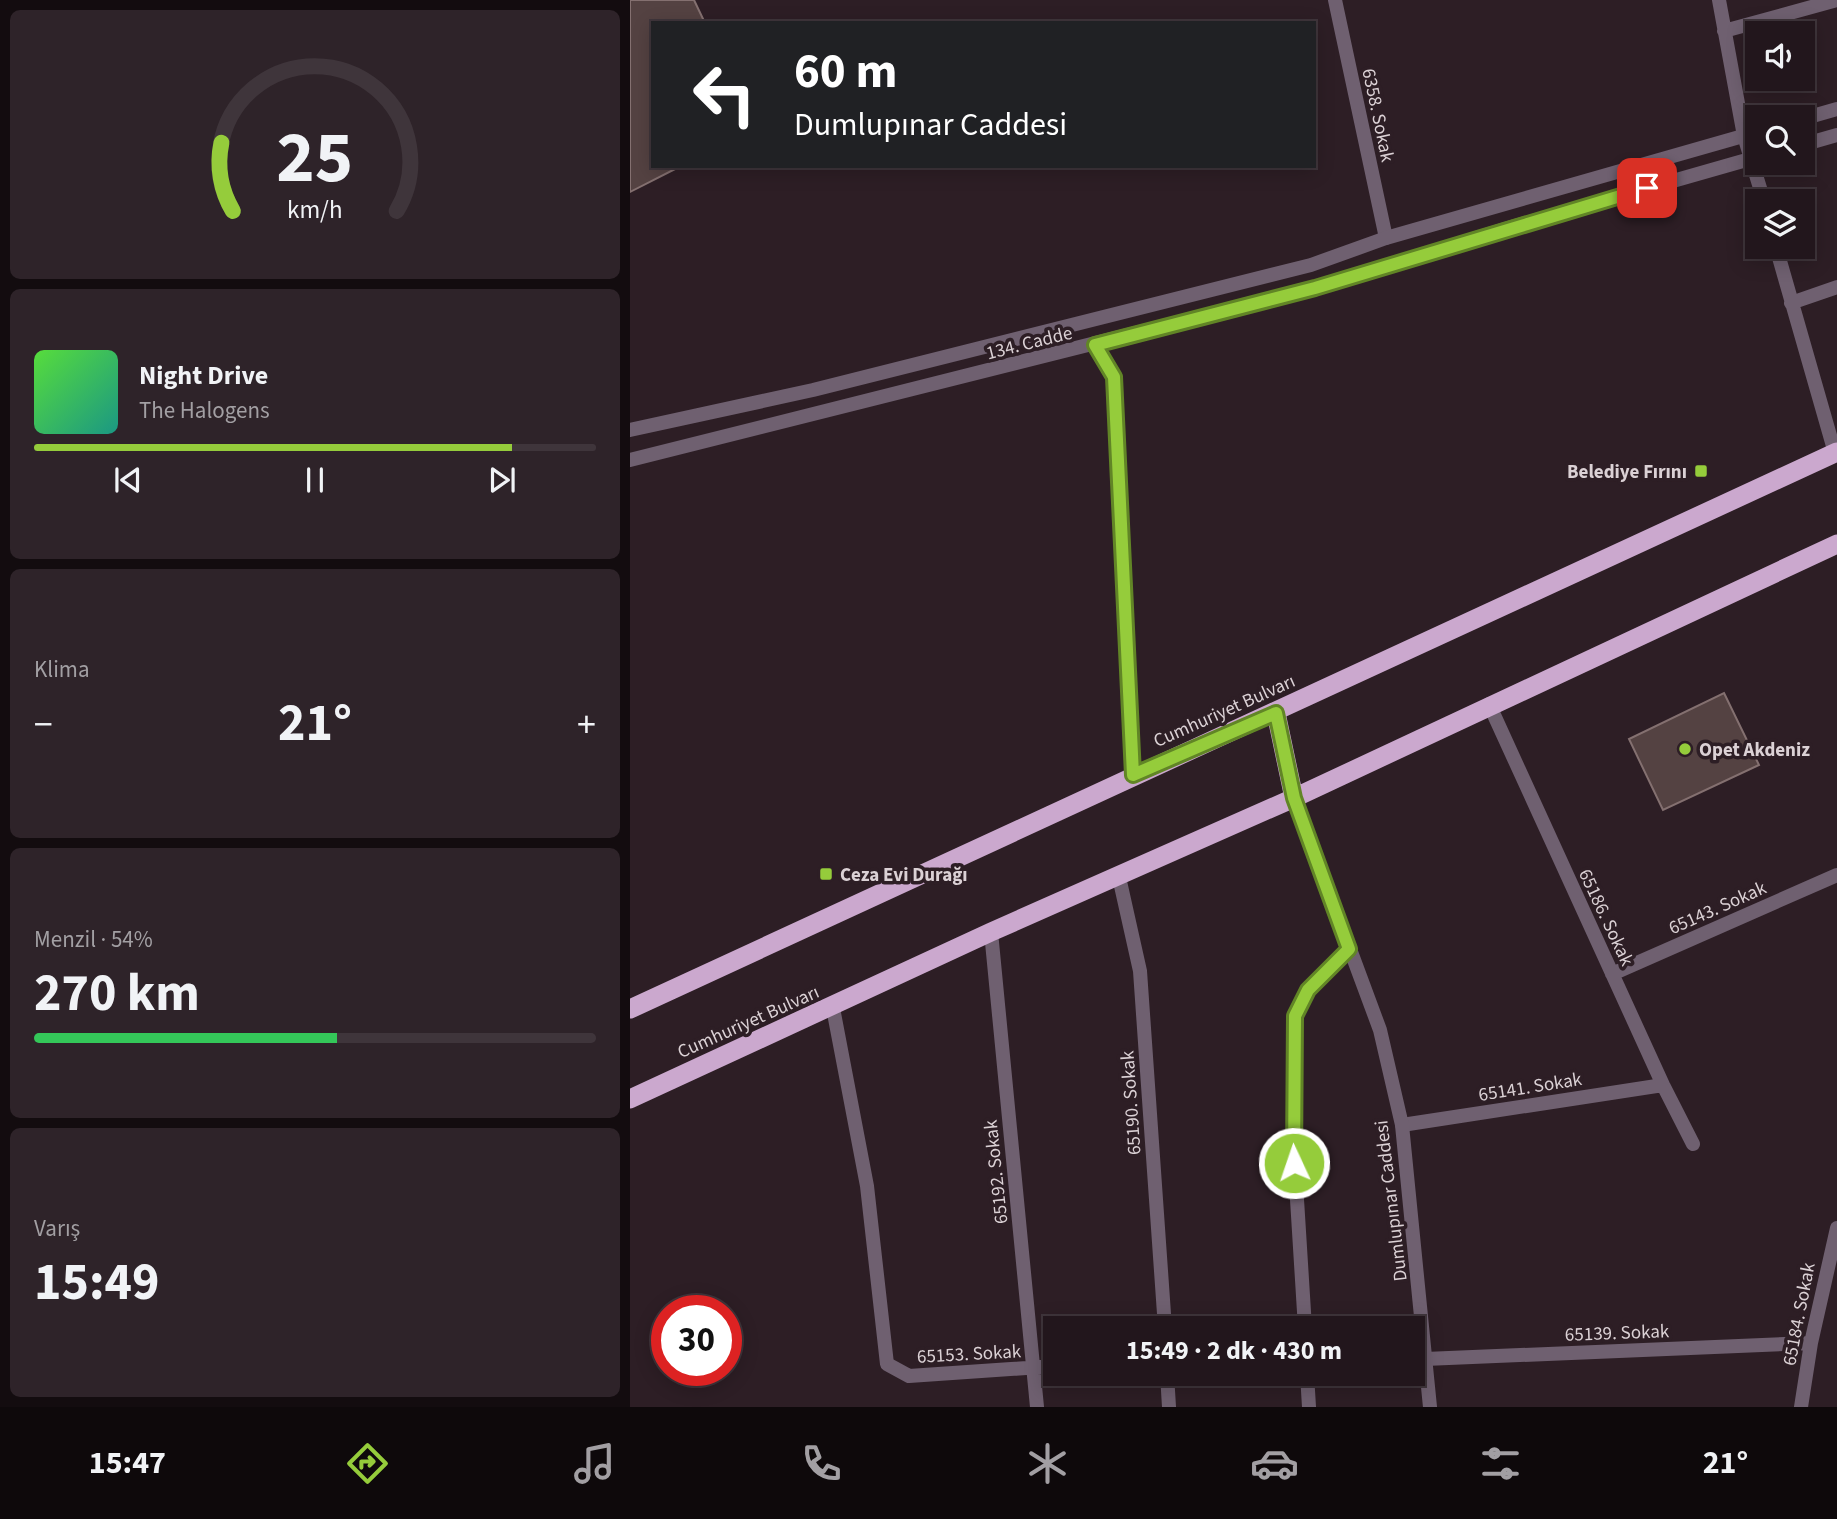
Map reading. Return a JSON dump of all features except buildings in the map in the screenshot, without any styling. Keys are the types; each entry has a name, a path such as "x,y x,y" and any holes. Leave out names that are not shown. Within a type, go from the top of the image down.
{"highway":[{"name":"Cumhuriyet Bulvarı","path":"630,1009 1133,775 1276,713 1836,452"},
{"name":"Cumhuriyet Bulvarı","path":"630,1099 833,1008 991,933 1294,798 1489,704 1837,544"},
{"path":"1276,713 1294,798"}],"street":[{"name":"6358. Sokak","path":"1335,0 1386,238"},
{"path":"1719,0 1724,31 1745,111"},
{"path":"1724,31 1837,0"},
{"path":"1815,115 1837,109"},
{"path":"1815,141 1837,135"},
{"name":"134. Cadde","path":"630,430 813,390 1297,269 1386,238 1745,136"},
{"name":"134. Cadde","path":"630,460 1315,288 1515,226 1745,161"},
{"path":"1779,259 1836,452"},
{"path":"1791,303 1837,287"},
{"path":"1095,345 1114,377 1133,775"},
{"name":"65186. Sokak","path":"1489,704 1663,1085 1693,1144"},
{"name":"Dumlupınar Caddesi","path":"1294,798 1380,1030 1402,1125 1430,1407"},
{"name":"65143. Sokak","path":"1612,974 1837,875"},
{"name":"65190. Sokak","path":"1119,877 1140,971 1164,1316"},
{"name":"65192. Sokak","path":"991,933 1037,1407"},
{"path":"1304,1316 1293,1135 1295,1016 1308,990 1349,949"},
{"name":"65153. Sokak","path":"833,1008 867,1185 887,1364 909,1376 1043,1367"},
{"name":"65141. Sokak","path":"1402,1125 1663,1085"},
{"name":"65184. Sokak","path":"1801,1407 1811,1343 1837,1228"},
{"name":"65139. Sokak","path":"1426,1359 1811,1343"},
{"path":"1168,1386 1169,1407"},
{"path":"1308,1386 1309,1407"}],"place":[{"name":"Belediye Fırını","path":"1701,471"},
{"name":"Opet Akdeniz","path":"1685,749"},
{"name":"Ceza Evi Durağı","path":"826,874"}],"route":[{"path":"1294,1163 1295,1016 1308,990 1349,949 1294,798 1276,713 1133,775 1114,377 1095,345 1315,288 1647,188"}]}
